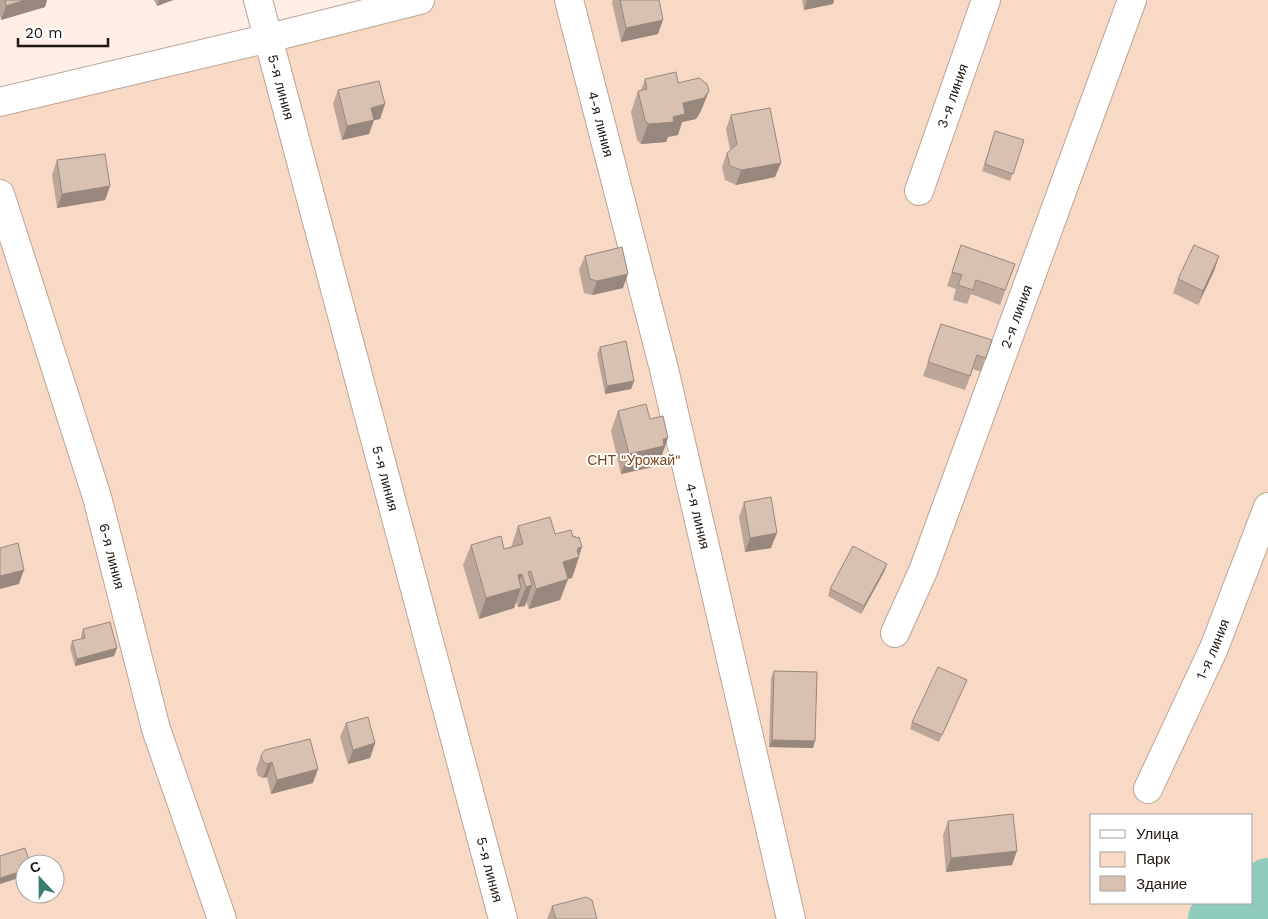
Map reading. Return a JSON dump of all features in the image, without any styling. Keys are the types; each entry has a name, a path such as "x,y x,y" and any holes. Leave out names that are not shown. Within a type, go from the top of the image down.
{"street":[{"name":"5-я линия","path":"258,0 504,919"},
{"path":"0,102 420,0"},
{"name":"4-я линия","path":"569,0 664,369 791,919"},
{"name":"3-я линия","path":"919,191 986,0"},
{"name":"2-я линия","path":"895,633 923,571 1132,0"},
{"name":"6-я линия","path":"0,194 97,498 156,729 222,919"},
{"name":"1-я линия","path":"1148,789 1214,648 1268,507"}],"green space":[{"name":"СНТ \"Урожай\"","path":"420,0 1268,0 1268,885 1253,902 1253,814 1090,814 1090,904 1251,904 1215,919 0,919 0,102"}],"building":[{"path":"5,0 25,0 6,6"},
{"path":"620,0 659,0 663,20 626,28"},
{"path":"676,72 678,83 699,78 707,84 709,91 704,98 683,103 685,114 673,117 674,122 648,124 645,120 638,91 647,89 645,79"},
{"path":"379,81 385,104 371,108 374,120 347,126 338,90"},
{"path":"770,108 781,163 741,170 730,166 727,153 737,144 731,115"},
{"path":"995,131 1024,140 1013,174 985,164"},
{"path":"105,154 110,186 62,194 57,160"},
{"path":"961,245 1015,264 1005,290 976,280 973,290 958,285 962,275 952,272"},
{"path":"1194,245 1219,256 1203,291 1178,279"},
{"path":"622,247 628,274 597,281 590,279 585,256"},
{"path":"941,324 992,340 986,358 977,355 970,376 928,362"},
{"path":"626,341 634,381 607,386 600,347"},
{"path":"646,404 650,419 663,416 668,438 663,439 664,446 629,454 618,411"},
{"path":"771,497 777,533 750,538 744,502"},
{"path":"550,517 555,534 571,530 573,537 579,537 582,547 577,550 579,557 563,562 568,579 536,589 531,571 528,572 532,585 526,587 522,574 518,575 521,588 486,598 471,545 501,536 504,549 523,544 518,526"},
{"path":"18,543 24,570 0,576 0,548"},
{"path":"853,546 887,564 864,606 830,589"},
{"path":"110,622 117,648 77,659 72,641 85,638 83,629"},
{"path":"938,667 967,680 942,735 912,722"},
{"path":"774,671 817,672 815,741 772,740"},
{"path":"368,717 375,743 353,750 346,723"},
{"path":"310,739 318,769 277,780 272,762 268,764 263,762 261,755 265,750"},
{"path":"1013,814 1017,851 951,858 948,821"},
{"path":"25,848 27,854 15,854 15,873 0,878 0,856"},
{"path":"586,897 592,900 597,919 556,919 552,906"}],"waterway":[{"path":"1253,902 1268,885"},
{"path":"1215,919 1251,904"}]}
